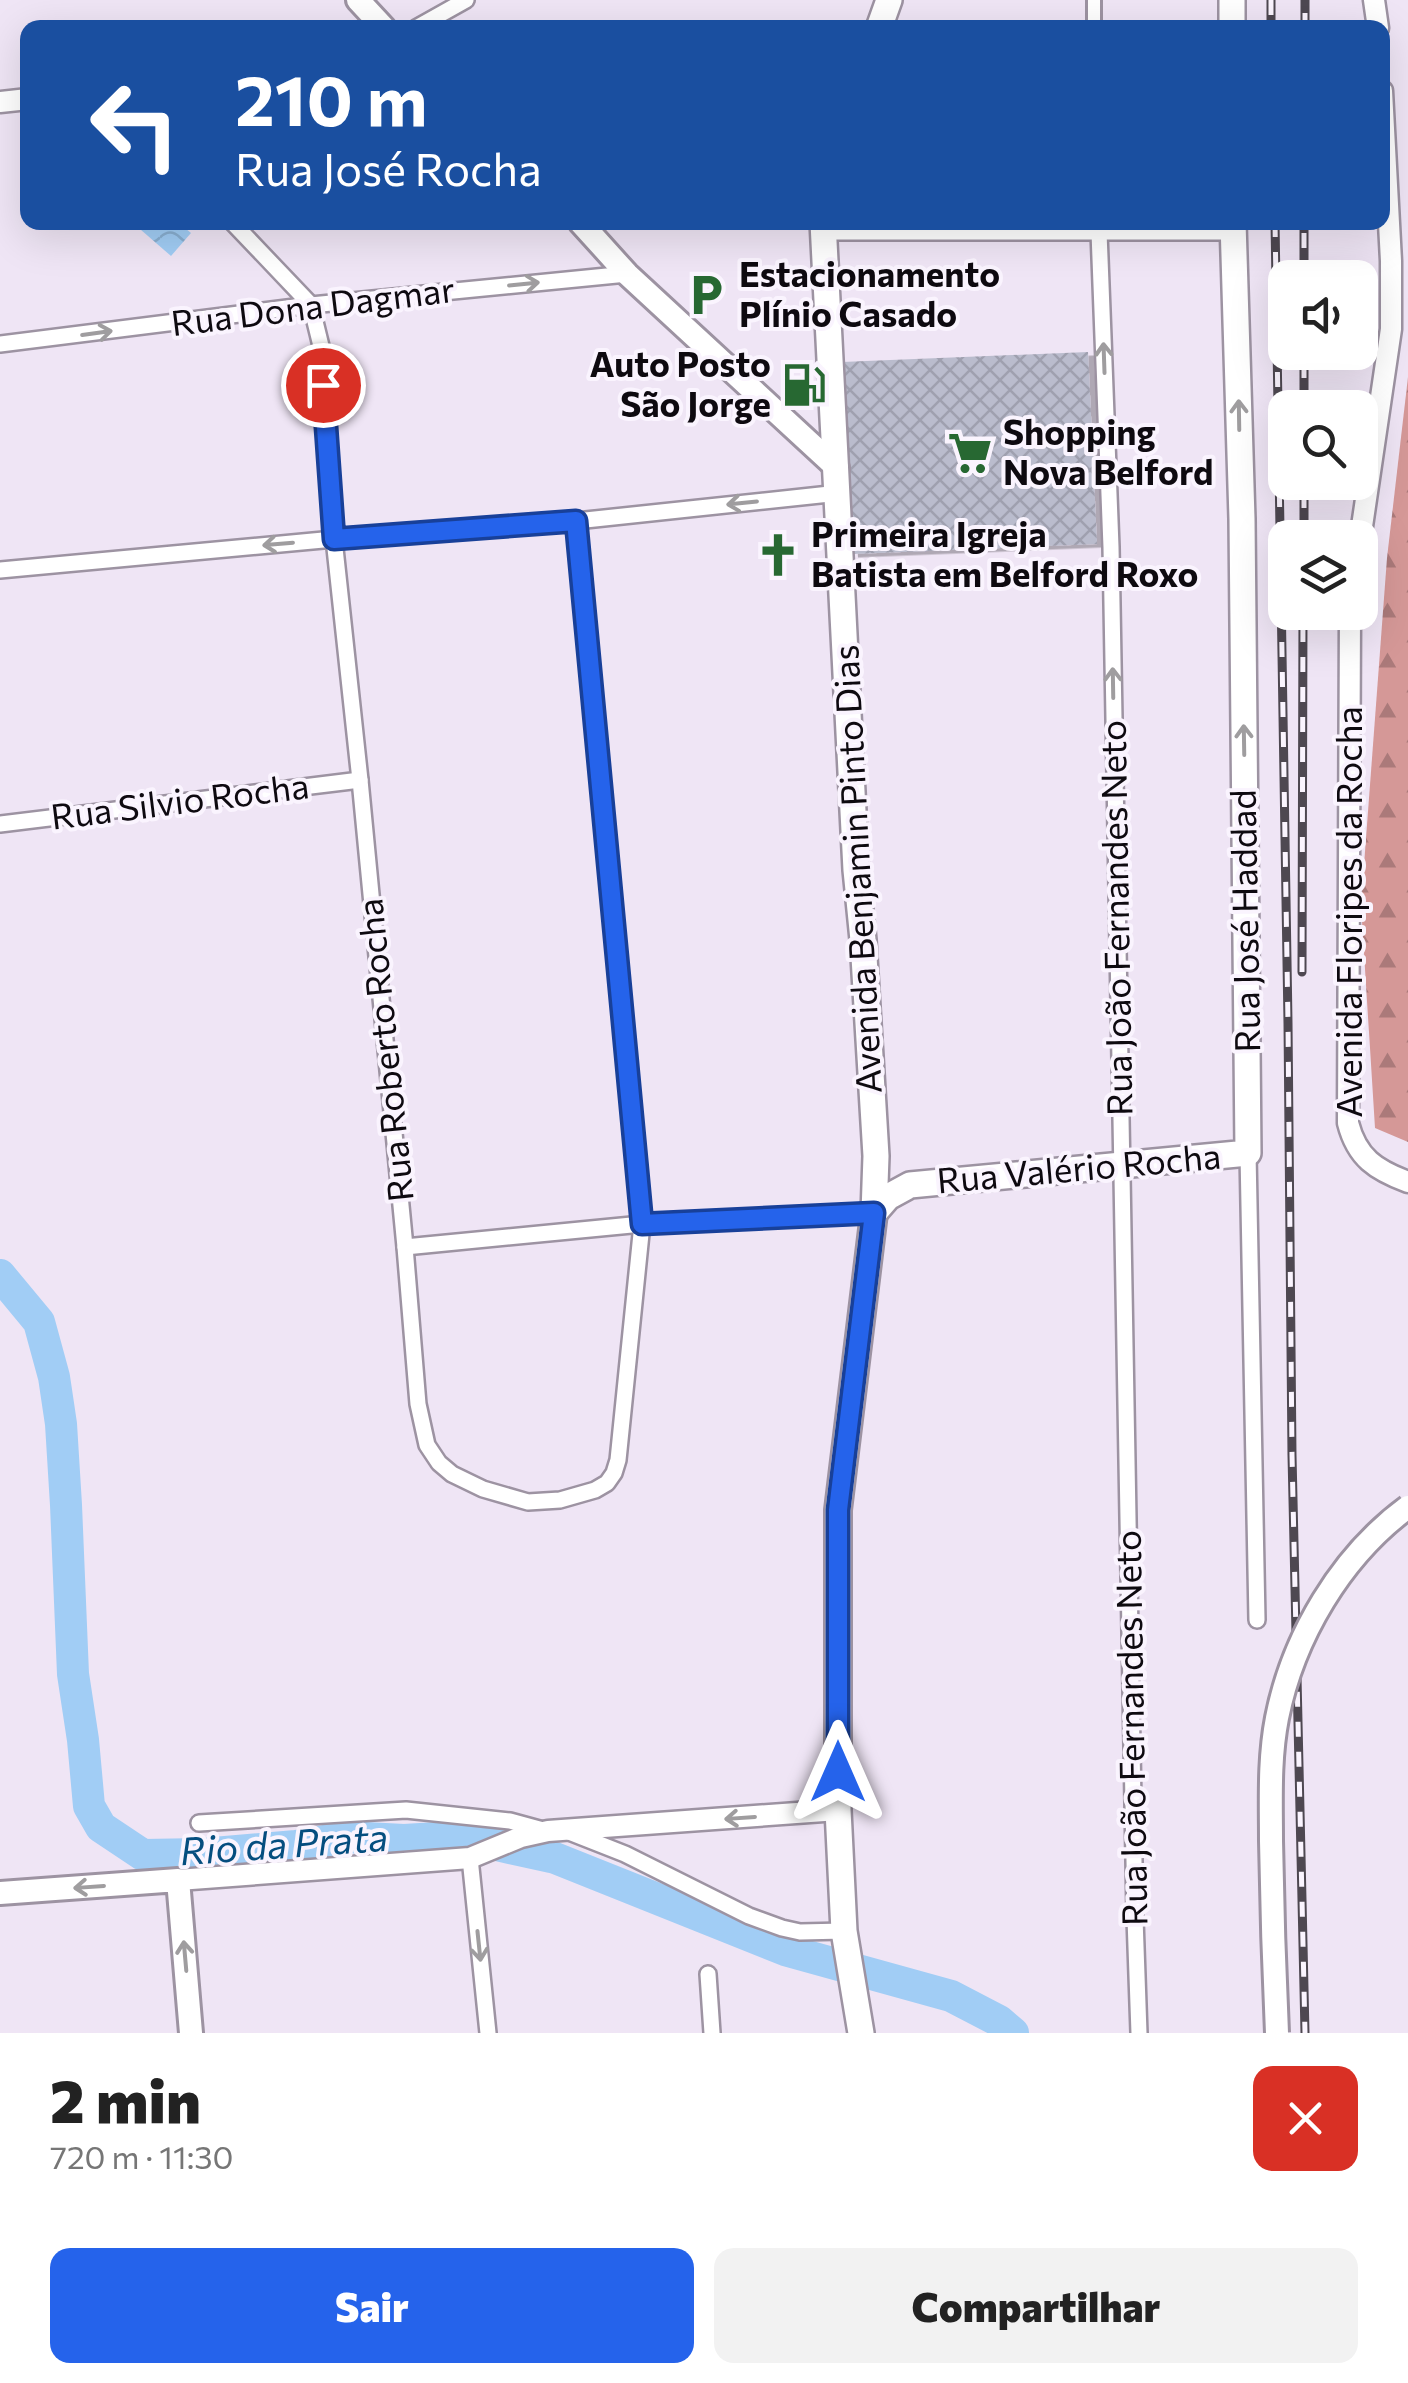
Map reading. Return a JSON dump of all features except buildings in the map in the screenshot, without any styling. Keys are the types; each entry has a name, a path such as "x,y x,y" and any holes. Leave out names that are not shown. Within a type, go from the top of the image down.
{"main road":[{"path":"358,0 377,20"},
{"path":"587,230 626,274 838,481"},
{"name":"Avenida Benjamin Pinto Dias","path":"822,230 854,831 876,1156 874,1213 838,1510 838,1810 845,1937 862,2033"},
{"name":"Rua José Haddad","path":"1233,230 1242,519 1248,1153"},
{"name":"Rua Valério Rocha","path":"910,1185 1248,1153"},
{"path":"876,1156 891,1175 910,1185"},
{"path":"874,1213 888,1197 910,1185"},
{"path":"1277,2033 1270,1773 1277,1718 1293,1662 1343,1570 1408,1507"},
{"path":"0,1893 178,1880 191,2033"}],"street":[{"path":"430,20 466,0"},
{"path":"240,230 311,305"},
{"name":"Rua João Fernandes Neto","path":"1099,230 1111,567 1139,2033"},
{"path":"1363,520 1391,329 1389,230"},
{"name":"Rua Dona Dagmar","path":"0,344 311,305 626,274"},
{"name":"Rua Roberto Rocha","path":"311,305 321,346 334,539 418,1404 427,1445 452,1474 482,1489 528,1502 560,1500 595,1490 614,1473 642,1224 576,521"},
{"path":"0,570 576,521 838,481"},
{"name":"Avenida Floripes da Rocha","path":"1350,630 1348,1124 1359,1151 1375,1166 1408,1182"},
{"name":"Rua Silvio Rocha","path":"0,824 360,780"},
{"name":"Rua José Haddad","path":"1248,1153 1256,1620"},
{"path":"405,1247 642,1224 874,1213"},
{"path":"200,1824 406,1810 510,1820 624,1854 749,1916 782,1928 845,1937"},
{"path":"178,1880 474,1857 521,1837 557,1831 838,1810"},
{"path":"474,1857 488,2033"},
{"path":"708,1974 712,2033"}],"green space":[{"path":"1408,377 1408,1142 1375,1128 1361,905 1387,558"}],"water":[{"path":"141,230 191,233 171,256"}],"waterway":[{"name":"Rio da Prata","path":"0,1275 39,1322 54,1377 61,1424 73,1674 89,1806 101,1827 143,1855 296,1846 346,1837 454,1837 555,1858 785,1950 951,1996 999,2021 1013,2033"}],"railway":[{"path":"1271,0 1271,20"},
{"path":"1305,0 1305,20"},
{"path":"1275,230 1292,1455 1305,2033"},
{"path":"1304,230 1304,260"},
{"path":"1304,370 1304,390"},
{"path":"1304,500 1304,520"},
{"path":"1302,972 1303,630"}],"place":[{"name":"Estacionamento Plínio Casado","path":"706,295"},
{"name":"Auto Posto São Jorge","path":"804,385"},
{"name":"Shopping Nova Belford","path":"970,453"},
{"name":"Primeira Igreja Batista em Belford Roxo","path":"778,555"}],"route":[{"path":"323,385 334,539 576,521 642,1224 874,1213 838,1510 838,1772"}]}
